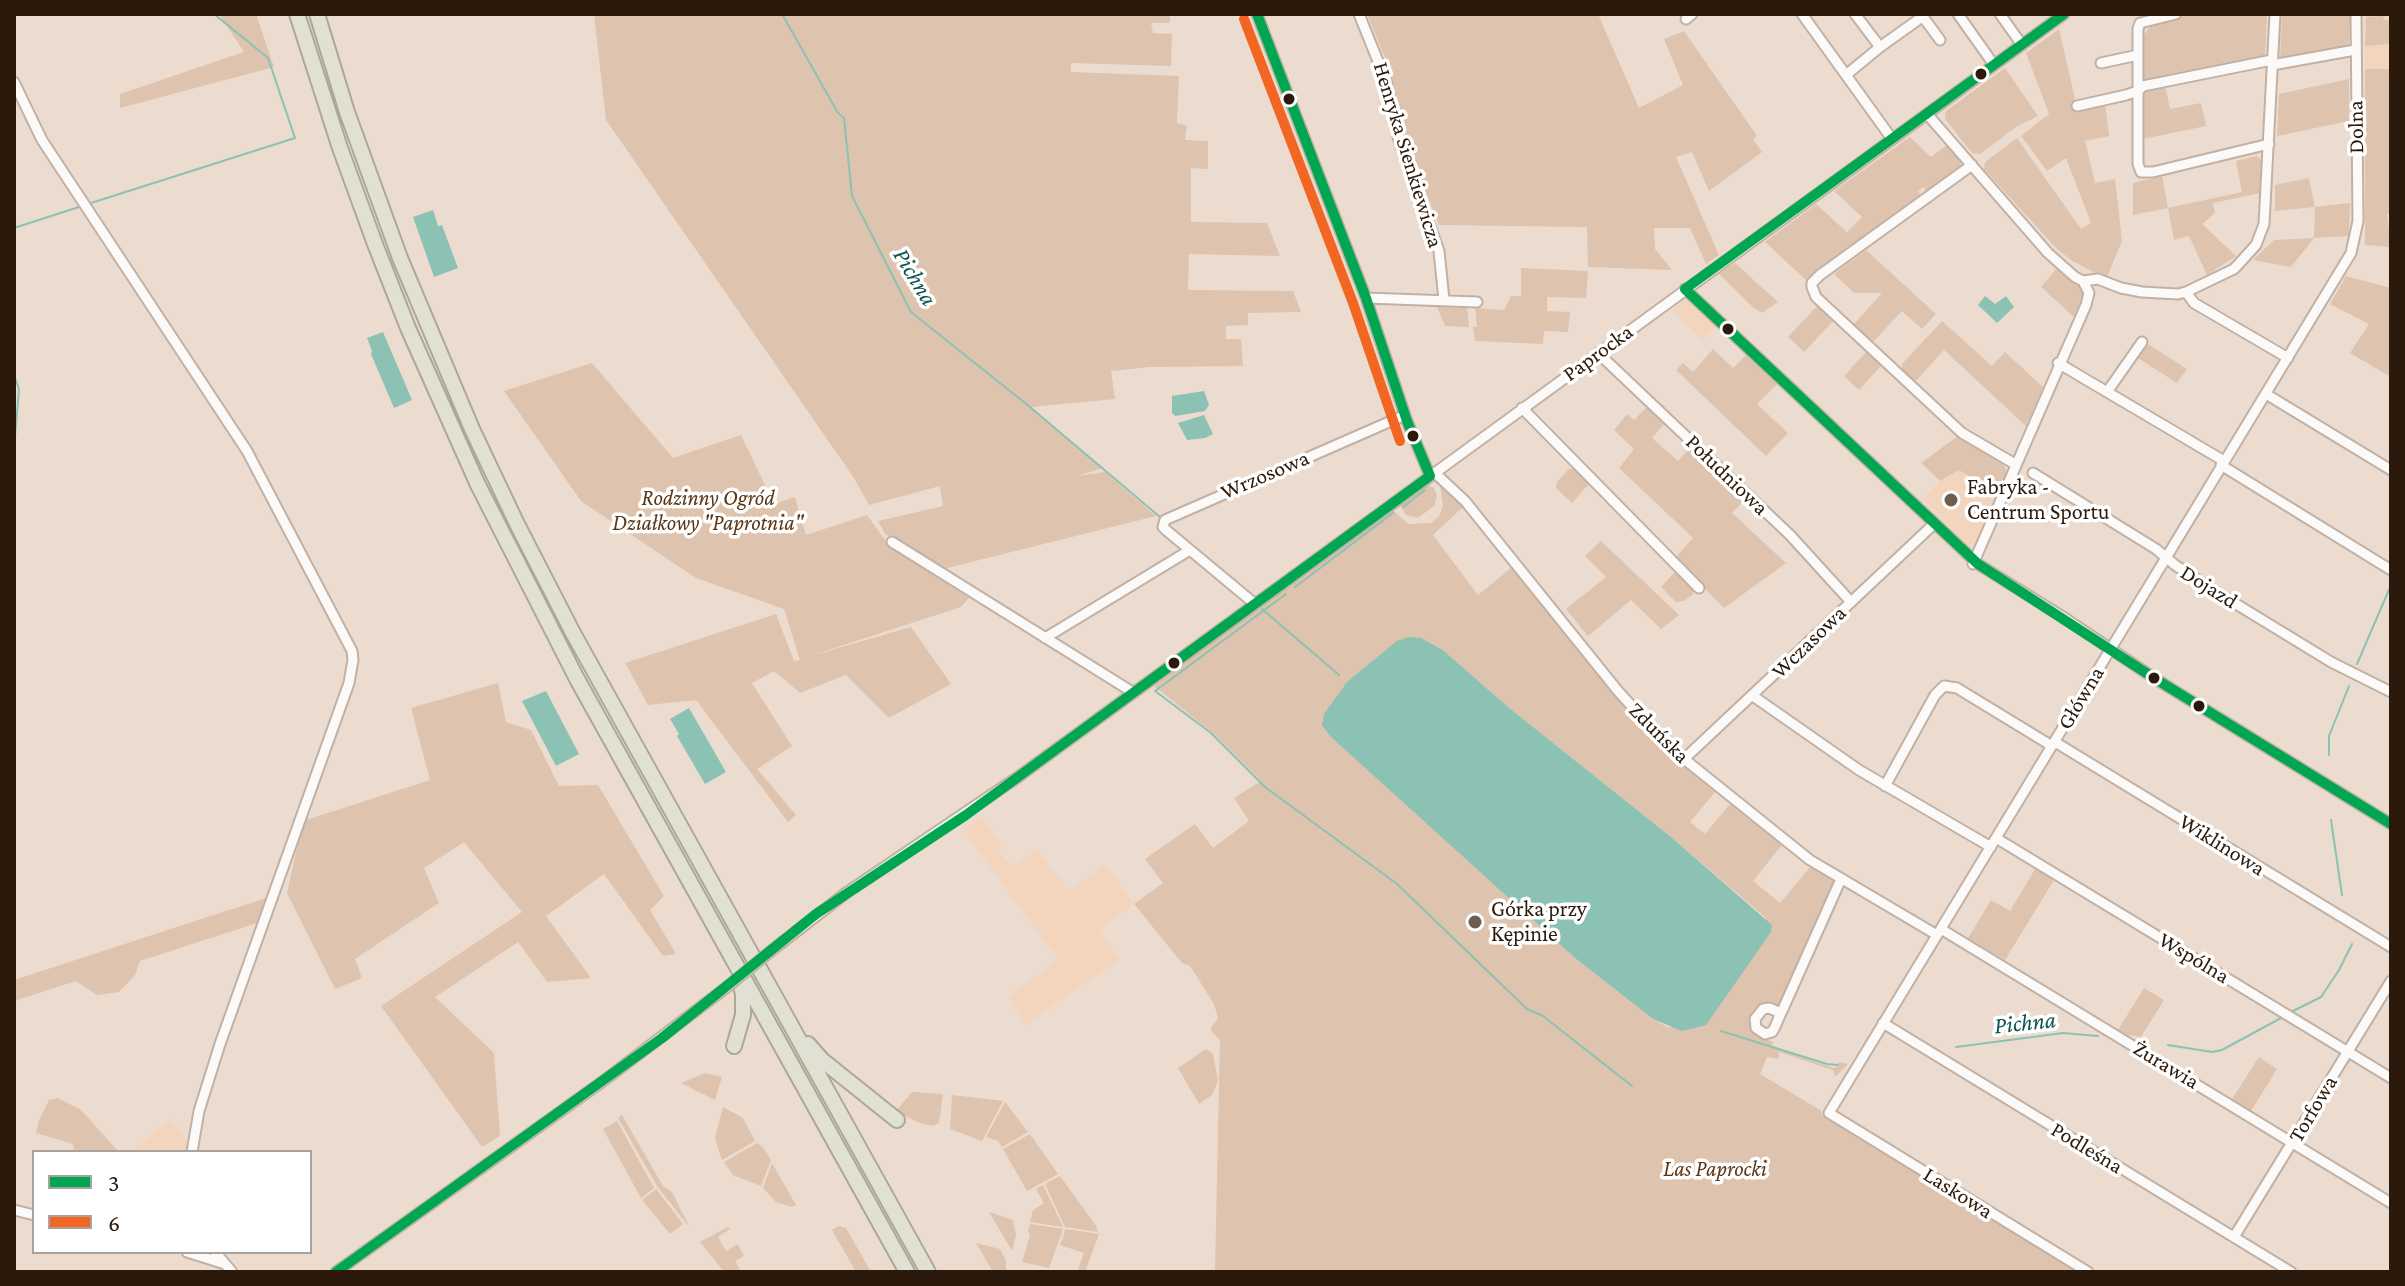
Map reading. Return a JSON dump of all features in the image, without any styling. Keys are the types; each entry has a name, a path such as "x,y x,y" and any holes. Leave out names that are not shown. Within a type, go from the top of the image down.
{"highway":[{"path":"297,14 375,244 472,473 557,641 907,1272"},
{"path":"317,14 347,112 395,244 430,333 495,479 566,621 928,1272"},
{"path":"733,959 744,1005 734,1046"},
{"path":"789,1023 822,1060 897,1120"}],"street":[{"name":"Zduńska","path":"1257,14 1366,298 1405,415 1432,475 1473,510 1618,691 1683,760 1810,860 1939,932"},
{"name":"Henryka Sienkiewicza","path":"1359,14 1386,81 1399,141 1439,251 1444,300"},
{"path":"1802,14 1892,139"},
{"path":"1855,14 1880,47"},
{"path":"1958,14 1994,65"},
{"path":"2000,14 2022,45"},
{"name":"Paprocka","path":"336,1272 606,1079 727,987 816,914 966,815 2064,14"},
{"path":"2176,14 2140,23 2138,164 2141,172 2153,172 2269,144"},
{"path":"2083,281 2098,279 2142,292 2186,292 2234,269 2256,245 2264,224 2267,202 2275,14"},
{"name":"Dolna","path":"2356,14 2356,240"},
{"path":"1846,75 1922,15 1940,40"},
{"path":"2077,106 2138,91 2143,86 2355,50"},
{"path":"2101,63 2138,55"},
{"path":"14,82 42,140 247,451 352,651 349,683 220,1044 199,1111 192,1150"},
{"path":"1927,114 2048,253 2083,281 2089,293 1973,563"},
{"path":"1972,165 1816,279 1812,287 1816,297 1962,433 2015,464"},
{"name":"Główna","path":"1829,1113 2345,264 2356,240"},
{"path":"1685,289 1973,563 2391,824"},
{"path":"2186,292 2194,303 2288,358"},
{"path":"1366,298 1477,302"},
{"path":"2107,392 2142,342"},
{"name":"Południowa","path":"1598,353 1799,544 1851,602"},
{"path":"2058,363 2391,570"},
{"path":"2266,394 2391,470"},
{"path":"1522,408 1699,588"},
{"name":"Wrzosowa","path":"1255,604 1163,527 1169,517 1405,415"},
{"name":"Dojazd","path":"2033,473 2155,547 2205,585 2331,662 2391,692"},
{"name":"Wczasowa","path":"1683,760 1934,524"},
{"path":"892,542 1134,693"},
{"path":"1045,638 1190,550"},
{"name":"Wiklinowa","path":"1885,786 1935,695 1944,686 1957,688 2391,947"},
{"name":"Wspólna","path":"1753,696 1885,786 1993,842 2391,1078"},
{"path":"1781,1013 1841,879"},
{"name":"Żurawia","path":"1939,932 2391,1203"},
{"name":"Torfowa","path":"2234,1237 2391,981"},
{"name":"Podleśna","path":"1883,1023 2291,1272"},
{"name":"Laskowa","path":"1829,1113 2088,1272"},
{"path":"193,1254 225,1264"},
{"path":"217,1254 232,1272"}],"shaded area":[{"path":"2366,14 2391,14 2391,69 2365,69"},
{"path":"1685,300 1716,326 1703,340 1672,310"},
{"path":"1959,470 1998,493 1974,544 1967,545 1923,499 1940,481"},
{"path":"982,817 1002,845 997,849 1007,861 1017,865 1036,849 1069,890 1105,864 1134,904 1099,930 1120,959 1025,1025 1008,997 1058,959 963,830"},
{"path":"170,1119 188,1142 186,1150 133,1150"}],"green space":[{"path":"219,14 256,14 274,67 120,108 120,94 244,52"},
{"path":"594,14 1170,14 1170,23 1151,23 1153,33 1172,34 1171,66 1071,63 1071,72 1179,76 1177,123 1187,126 1185,140 1208,141 1208,169 1191,168 1191,222 1267,223 1280,256 1189,254 1188,290 1293,291 1301,312 1248,313 1248,325 1226,326 1226,339 1241,339 1243,366 1150,367 1111,371 1115,399 1031,407 1103,468 1077,476 1105,472 1156,516 943,569 885,534 878,521 943,506 940,486 869,505 854,478 606,120"},
{"path":"1367,14 1598,14 1639,108 1683,85 1664,39 1684,31 1757,136 1753,139 1762,152 1709,191 1692,152 1676,157 1719,255 1706,264 1690,228 1654,228 1655,249 1672,270 1588,267 1587,227 1439,225 1403,137 1389,67"},
{"path":"2195,14 2267,14 2265,59 2143,84 2143,36 2153,23"},
{"path":"2282,14 2350,14 2349,48 2280,61"},
{"path":"2383,16 2384,20 2391,20 2390,44 2365,46 2366,17"},
{"path":"2059,29 2077,108 2105,102 2109,136 2085,141 2095,183 2115,179 2122,241 2106,279 2056,248 1984,169 1985,162 2017,138 2081,229 2091,223 2066,158 2047,171 2021,136 2049,114 2026,53"},
{"path":"2005,68 2038,116 2016,127 1980,154 1972,153 1945,119 1946,111"},
{"path":"2365,69 2391,69 2391,212 2387,214 2391,247 2365,245"},
{"path":"2349,79 2349,121 2277,136 2279,94"},
{"path":"2165,85 2170,109 2201,103 2206,126 2143,139 2143,89"},
{"path":"1910,137 1931,157 1948,144 1961,162 1959,169 1927,192 1923,187 1918,191 1921,196 1807,281 1765,242 1816,204 1847,232 1862,217 1834,191"},
{"path":"2257,156 2261,160 2260,193 2213,203 2215,213 2202,224 2236,256 2207,275 2189,236 2174,240 2168,208 2242,192 2236,161"},
{"path":"2162,176 2168,208 2133,215 2133,183"},
{"path":"2309,178 2315,207 2275,211 2275,185"},
{"path":"2350,203 2349,236 2314,238 2315,207"},
{"path":"2314,238 2291,267 2253,260 2274,240"},
{"path":"1866,250 1936,314 1922,329 1902,311 1872,343 1853,325 1882,293 1854,293 1834,274"},
{"path":"1735,263 1778,302 1762,313 1754,308 1719,274"},
{"path":"1521,268 1588,271 1586,298 1547,297 1547,311 1570,312 1568,332 1544,331 1543,344 1475,341 1475,308 1504,310 1511,296 1521,296"},
{"path":"2056,269 2082,283 2084,292 2074,317 2041,287"},
{"path":"2346,276 2391,288 2391,377 2350,353 2369,324 2330,304"},
{"path":"1818,305 1834,320 1804,352 1788,337"},
{"path":"1437,307 1467,308 1469,327 1445,326"},
{"path":"1942,321 1992,366 2005,352 2043,387 2026,426 1944,350 1914,383 1902,371 1902,364"},
{"path":"2148,344 2187,369 2177,383 2138,358"},
{"path":"1713,349 1733,368 1746,355 1777,384 1757,404 1788,433 1766,456 1676,370 1683,363 1693,372"},
{"path":"1867,351 1882,365 1859,390 1844,376"},
{"name":"Rodzinny Ogród Działkowy \"Paprotnia\"","path":"592,363 673,458 741,435 774,504 795,497 806,535 867,515 890,547 969,598 961,607 807,657 911,627 951,684 889,718 846,675 800,693 774,671 752,683 792,746 757,769 796,815 788,822 696,700 648,705 625,663 776,614 794,661 800,660 784,609 696,578 581,501 504,391"},
{"path":"1649,405 1667,421 1652,438 1678,461 1692,446 1747,497 1732,513 1786,563 1724,608 1675,558 1693,538 1619,468 1634,449 1614,430 1627,414 1634,420"},
{"path":"1958,436 2003,463 2007,472 1998,493 1959,470 1940,481 1921,463"},
{"path":"1569,469 1575,469 1590,483 1572,503 1556,488 1557,482"},
{"path":"1426,485 1434,488 1437,496 1434,506 1418,518 1406,515 1400,505 1402,502"},
{"name":"Las Paprocki","path":"1440,486 1463,507 1433,535 1478,595 1512,567 1638,721 1676,760 1715,792 1690,822 1705,834 1730,804 1782,845 1753,881 1780,903 1811,866 1835,880 1779,1006 1770,1005 1753,1029 1773,1042 1772,1047 1834,1068 1839,1066 1838,1062 1848,1064 1835,1077 1833,1070 1779,1052 1779,1059 1767,1057 1760,1074 1820,1110 1824,1117 2079,1272 1215,1272 1220,1040 1210,1029 1218,1018 1214,1004 1190,966 1182,963 1134,904 1163,883 1145,859 1195,824 1213,848 1249,821 1234,798 1261,781 1214,734 1154,686 1392,509 1408,524 1431,523 1439,516 1443,505","holes":["1421,638 1443,650 1766,918 1669,1028 1575,958 1324,715 1347,682"]},
{"path":"1601,541 1679,615 1661,629 1631,600 1588,636 1566,609 1606,577 1585,556"},
{"path":"1677,570 1694,587 1693,594 1684,601 1676,602 1661,587"},
{"path":"498,683 506,722 531,730 559,786 598,785 664,896 650,910 676,954 663,956 604,874 546,916 591,978 547,982 518,942 435,997 494,1053 500,1136 482,1147 381,1006 522,912 464,842 424,868 439,903 355,959 362,978 335,989 287,893 303,821 430,780 411,708"},
{"path":"2035,869 2054,880 2005,960 1968,938 1991,900 2010,911"},
{"path":"266,898 257,923 140,961 135,975 119,992 97,995 76,981 14,1001 14,980"},
{"path":"2144,988 2164,1000 2141,1037 2128,1035 2118,1030"},
{"path":"1206,1049 1213,1054 1218,1081 1212,1095 1199,1104 1178,1068"},
{"path":"2259,1057 2277,1069 2251,1111 2232,1099"},
{"path":"705,1073 722,1077 715,1100 681,1083"},
{"path":"912,1092 943,1094 939,1123 932,1126 917,1122 896,1111"},
{"path":"952,1095 1003,1101 982,1141 950,1129"},
{"path":"58,1098 81,1110 117,1150 74,1150 73,1144 36,1133 49,1100"},
{"path":"1005,1102 1028,1132 1002,1147 998,1141 986,1137"},
{"path":"723,1107 743,1118 755,1141 722,1160 715,1138"},
{"path":"622,1115 663,1186 672,1192 690,1228 657,1186 618,1118"},
{"path":"617,1121 654,1188 641,1198 603,1129"},
{"path":"1030,1134 1058,1174 1027,1191 1003,1149"},
{"path":"757,1143 771,1160 761,1186 733,1175 724,1162"},
{"path":"772,1163 796,1205 792,1207 776,1202 763,1188"},
{"path":"1060,1176 1098,1232 1065,1227 1045,1184"},
{"path":"1043,1185 1063,1227 1030,1222 1033,1210 1044,1203 1036,1189"},
{"path":"656,1189 683,1224 670,1234 642,1200"},
{"path":"989,1212 1013,1220 1016,1235 1012,1251"},
{"path":"1030,1224 1063,1229 1049,1268 1022,1262"},
{"path":"839,1226 846,1228 871,1272 856,1272 832,1230"},
{"path":"728,1227 730,1229 718,1237 726,1251 738,1244 744,1256 735,1261 741,1272 724,1272 700,1242"},
{"path":"1065,1229 1099,1234 1085,1272 1077,1272 1084,1253 1060,1245 1065,1238"},
{"path":"976,1243 1000,1249 1006,1261 1006,1272 993,1272"}],"water":[{"path":"433,210 458,268 434,277 413,217"},
{"path":"1985,296 1995,304 2006,296 2014,307 1997,323 1978,305"},
{"path":"383,332 412,400 394,408 367,338"},
{"path":"1204,391 1209,405 1205,411 1175,416 1172,413 1172,396"},
{"path":"1204,415 1213,434 1187,440 1178,423"},
{"path":"1409,637 1421,638 1443,650 1508,707 1671,837 1772,925 1771,932 1706,1025 1682,1031 1653,1019 1575,958 1330,736 1322,725 1324,714 1347,682 1397,641"},
{"path":"546,691 579,754 556,766 522,701"},
{"path":"689,708 726,772 705,784 670,719"}],"waterway":[{"path":"91,203 295,138 268,58 214,14"},
{"name":"Pichna","path":"782,14 838,113 844,118 852,196 911,312 1160,517"},
{"path":"14,228 79,207"},
{"path":"14,375 19,389 14,448"},
{"path":"1403,507 1425,490"},
{"path":"1295,587 1393,513"},
{"name":"Pichna","path":"2357,664 2391,585"},
{"path":"1286,594 1155,691 1211,733 1265,787 1397,884 1527,1009 1543,1016 1632,1086"},
{"path":"1262,609 1339,675"},
{"name":"Pichna","path":"2329,755 2329,736 2349,686"},
{"name":"Pichna","path":"2331,820 2342,895"},
{"name":"Pichna","path":"2291,1012 2321,997 2352,944"},
{"name":"Pichna","path":"2168,1045 2212,1052 2222,1050 2281,1018"},
{"name":"Pichna","path":"1721,1031 1838,1065"},
{"name":"Pichna","path":"1956,1047 2063,1033 2098,1036"}],"transit line":[{"name":"3","path":"1257,14 1366,298 1407,421 1430,476"},
{"name":"3","path":"1685,289 2064,14"},
{"name":"6","path":"1244,19 1353,303 1400,441"},
{"name":"3","path":"1685,289 1978,564 2154,678 2391,824"},
{"name":"3","path":"336,1272 662,1038 816,914 966,815 1430,476"}],"place":[{"name":"Fabryka - Centrum Sportu","path":"1951,500"},
{"name":"Górka przy Kępinie","path":"1475,922"}]}
